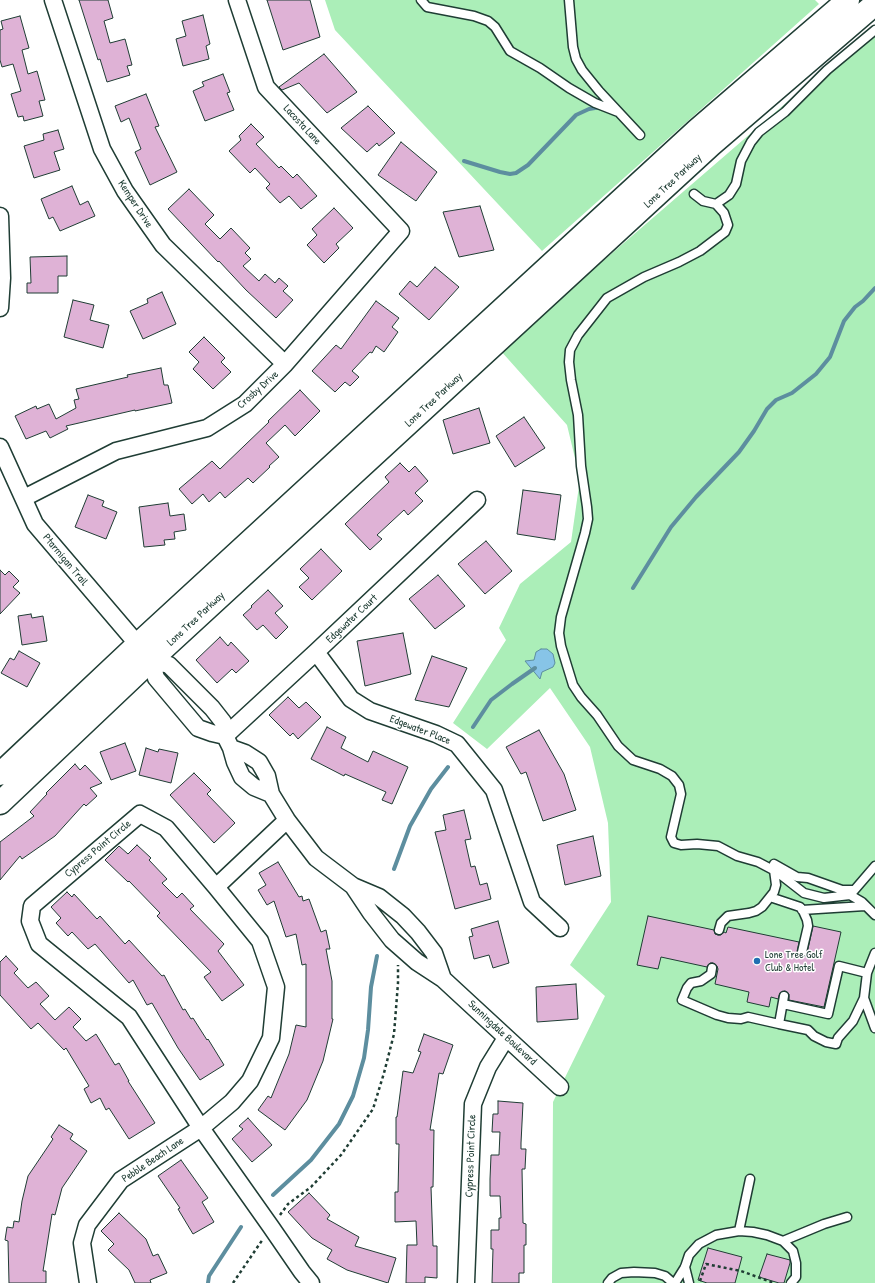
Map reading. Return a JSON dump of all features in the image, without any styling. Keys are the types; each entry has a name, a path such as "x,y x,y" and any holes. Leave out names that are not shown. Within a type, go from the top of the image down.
{"street":[{"name":"Kemper Drive","path":"53,0 102,148 125,191 163,245 285,364"},
{"name":"Lacosta Lane","path":"237,0 266,88 401,231"},
{"name":"Lone Tree Parkway","path":"0,803 144,653 697,130 848,0"},
{"name":"Lone Tree Parkway","path":"0,774 144,653 711,145 875,4"},
{"path":"0,216 2,278 0,308"},
{"name":"Crosby Drive","path":"24,498 116,451 208,428 245,404 285,364 401,231"},
{"name":"Ptarmigan Trail","path":"0,446 35,524 144,653"},
{"name":"Edgewater Court","path":"228,742 316,652 477,500"},
{"name":"Edgewater Place","path":"316,652 351,699 370,711 436,734 457,744 494,790 532,902 560,928"},
{"name":"Sunningdale Boulevard","path":"144,653 156,678 198,728 212,733 259,762 267,776 271,794 287,820 316,858 353,886 379,896 403,916 418,932 434,953 444,979"},
{"path":"144,653 169,665 212,708 223,722 228,742 242,777 254,787 271,794"},
{"name":"Cypress Point Circle","path":"201,1128 232,1102 250,1081 270,1038 276,987 260,941 166,828 140,814 32,906 30,921 39,944 129,1017 201,1128 311,1283"},
{"path":"216,887 287,820"},
{"name":"Sunningdale Boulevard","path":"353,886 375,918 398,946 417,962 444,979 560,1087"},
{"name":"Cypress Point Circle","path":"466,1283 473,1104 488,1067 506,1038"},
{"name":"Pebble Beach Lane","path":"88,1283 82,1243 87,1225 121,1180 201,1128"}],"lane":[{"path":"420,0 427,7 474,16 488,21 495,27 510,51 595,103 618,112"},
{"path":"569,0 572,47 576,59 582,70 640,135"},
{"path":"875,30 827,70 785,112 759,132 751,142 741,161 736,184 722,203 728,225 725,232 700,251 644,277 607,298 578,335 570,350 570,368 578,415 581,466 588,519 561,617 559,633 564,660 572,685 597,714 618,746 633,760 660,768 672,776 679,785 681,794 671,837 674,843 716,845 737,856 758,862 774,870 804,893 824,898 852,893 875,866"},
{"path":"694,194 704,201 716,204 724,213"},
{"path":"716,204 725,198"},
{"path":"716,845 718,841 775,865 797,877 808,878 852,893 875,915"},
{"path":"719,930 721,923 728,916 756,911 762,907 774,892 776,885 774,870"},
{"path":"770,896 800,907 802,910 808,926 802,952"},
{"path":"802,910 865,906"},
{"path":"712,968 711,974 701,981 691,983 682,1000 723,1016 741,1019 748,1017 808,1030 814,1036 826,1042 836,1044 838,1038 853,1021 864,998 867,973 875,953"},
{"path":"779,1024 784,1000 828,1014 839,966 867,973"},
{"path":"864,998 875,1028"},
{"path":"739,1231 750,1179"},
{"path":"783,1241 824,1224 847,1217"},
{"path":"608,1283 612,1278 621,1273 634,1272 655,1273 665,1276 674,1283 685,1267 690,1255 699,1244 716,1235 739,1231 753,1232 783,1241 793,1251 796,1263 796,1277 792,1283"},
{"path":"685,1267 689,1283"}],"path":[{"path":"233,1283 288,1204 312,1187 341,1155 373,1109 394,1034 398,983 398,946"},
{"path":"699,1283 706,1264 741,1271 774,1283"}],"green space":[{"path":"325,0 815,0 819,4 542,251 335,30"},
{"path":"875,26 875,1283 552,1283 553,1102 605,996 570,965 611,902 608,823 590,747 550,688 487,749 453,723 506,640 499,628 520,584 571,542 580,479 567,425 500,350"}],"water":[{"path":"541,649 547,649 553,654 555,663 553,667 542,672 540,679 525,661 534,660 536,652"}],"building":[{"path":"79,0 108,0 113,18 104,21 110,43 125,39 132,65 127,66 130,75 107,82 100,59 98,60"},
{"path":"267,0 310,0 320,37 283,50"},
{"path":"203,15 210,44 206,46 209,59 183,66 176,39 186,36 182,21"},
{"path":"20,16 29,48 22,50 28,74 37,71 45,100 39,101 43,116 24,121 23,116 18,117 11,94 21,91 13,64 2,67 0,60 0,30 3,29 1,21"},
{"path":"324,54 357,92 327,113 299,83 282,90 279,87"},
{"path":"223,74 230,92 227,93 234,110 205,121 193,91 204,86 202,82"},
{"path":"146,94 159,126 155,127 177,172 150,185 135,152 141,149 129,118 121,122 115,106"},
{"path":"368,106 395,133 379,146 377,143 367,152 341,128"},
{"path":"251,124 264,137 256,144 279,168 281,166 293,178 297,174 317,196 301,209 289,196 280,203 266,188 270,184 255,168 250,173 229,151 241,140 239,136"},
{"path":"58,130 64,149 54,152 60,170 34,178 24,146 44,140 43,134"},
{"path":"401,142 437,172 416,201 378,175"},
{"path":"72,186 80,205 88,201 95,216 60,231 53,217 49,219 41,199"},
{"path":"189,189 214,215 205,224 220,239 231,228 250,248 245,253 251,259 243,266 259,281 265,274 275,283 279,278 288,286 283,291 293,300 276,318 246,290 219,261 218,262 168,209"},
{"path":"480,206 494,250 459,257 443,212"},
{"path":"334,208 353,228 336,244 339,248 324,263 307,245 317,235 312,229"},
{"path":"67,256 67,276 58,276 58,293 27,293 27,283 31,283 30,257"},
{"path":"435,267 459,287 429,320 399,294 410,281 417,287"},
{"path":"162,292 176,324 143,339 130,311 148,303 147,299"},
{"path":"73,300 94,305 90,320 109,325 103,348 64,337"},
{"path":"376,301 399,318 392,327 398,332 384,352 376,346 372,353 370,352 352,371 359,377 350,386 345,382 335,392 312,371 336,345 341,349"},
{"path":"204,337 225,358 221,362 231,372 213,389 193,369 199,362 189,352"},
{"path":"161,368 164,385 168,385 172,403 66,426 68,429 50,438 46,431 26,439 15,416 36,406 37,409 49,404 56,419 76,408 74,400 79,399 76,389 128,377 127,375"},
{"path":"300,390 320,411 295,436 285,425 266,443 279,457 269,466 270,467 253,483 248,478 225,498 220,492 209,502 203,494 192,504 179,489 212,461 220,469"},
{"path":"479,408 490,443 453,454 443,420"},
{"path":"524,417 545,448 515,467 496,436"},
{"path":"400,463 409,472 415,466 428,481 415,493 423,501 408,515 404,510 377,535 382,539 370,550 345,524 389,482 385,477"},
{"path":"523,490 561,495 555,540 517,534"},
{"path":"88,495 104,501 102,506 117,512 106,539 75,527"},
{"path":"168,503 170,516 184,514 186,530 174,532 175,539 164,540 165,545 144,547 139,507"},
{"path":"486,541 512,571 485,594 458,564"},
{"path":"321,549 342,571 312,600 299,587 309,578 300,569"},
{"path":"0,570 5,575 9,571 19,581 13,587 20,593 0,614"},
{"path":"438,575 465,606 435,629 409,599"},
{"path":"268,590 283,606 275,613 288,627 276,639 263,625 257,630 243,615"},
{"path":"31,614 32,618 43,616 47,641 22,645 18,616"},
{"path":"403,633 411,674 365,686 357,641"},
{"path":"220,637 228,646 231,642 249,661 236,673 232,669 217,683 196,660"},
{"path":"19,651 40,663 27,687 1,673 10,658 14,660"},
{"path":"432,656 467,668 449,707 415,700"},
{"path":"288,697 299,708 306,702 321,717 298,739 293,733 290,736 269,715"},
{"path":"327,727 346,737 341,748 368,762 373,751 408,767 392,804 382,800 386,792 345,774 344,776 311,759"},
{"path":"539,730 564,774 576,810 543,821 526,772 521,774 506,747"},
{"path":"125,743 136,771 111,780 100,752"},
{"path":"146,748 158,752 159,749 178,753 171,783 139,775"},
{"path":"75,764 80,770 85,765 102,783 90,788 97,796 86,806 84,804 55,836 22,859 20,856 0,880 0,842 34,816 30,812 47,794 46,793"},
{"path":"194,773 211,790 207,794 235,823 214,843 170,795"},
{"path":"464,810 471,839 465,840 471,867 475,866 480,885 487,883 491,899 455,909 435,832 446,830 443,815"},
{"path":"593,836 601,876 565,885 557,845"},
{"path":"137,845 151,858 149,860 167,879 162,883 177,898 182,893 194,906 190,909 224,944 218,951 244,985 222,1001 204,977 211,972 157,916 160,913 129,881 128,882 105,860 119,846 128,854"},
{"path":"278,862 299,897 302,896 303,901 309,899 321,932 326,930 330,949 326,949 332,981 333,1019 323,1061 307,1100 285,1130 258,1110 268,1096 271,1098 289,1054 296,1025 306,1027 306,964 302,965 296,934 286,937 274,901 267,905 258,890 266,885 259,873"},
{"path":"67,892 72,897 74,894 97,919 100,916 125,944 129,940 162,976 164,975 183,1010 185,1009 191,1019 193,1018 224,1065 200,1080 178,1048 152,1003 147,1005 133,980 129,983 95,944 88,949 72,932 68,936 56,923 61,918 51,907"},
{"name":"Lone Tree Golf Club & Hotel","path":"648,916 714,930 715,934 718,935 721,935 724,932 726,933 728,927 799,942 797,953 801,957 806,956 813,926 841,932 824,1007 789,1000 789,994 785,991 780,993 778,999 771,997 769,1007 747,1002 749,992 715,984 718,969 713,963 710,963 707,967 661,957 658,969 637,965"},
{"path":"498,921 509,963 493,968 489,955 474,959 469,937 473,936 471,929"},
{"path":"6,956 18,969 14,973 28,988 36,982 49,996 40,1004 55,1020 69,1007 81,1019 73,1027 86,1041 96,1034 115,1065 119,1063 128,1081 155,1123 129,1139 109,1108 106,1110 100,1098 91,1103 84,1089 89,1086 66,1048 64,1050 38,1023 31,1029 0,995 0,962"},
{"path":"576,984 578,1019 537,1022 536,987"},
{"path":"424,1034 453,1045 443,1074 439,1073 430,1130 434,1130 433,1187 431,1187 433,1246 437,1246 437,1278 425,1277 425,1283 406,1283 407,1245 417,1245 416,1221 395,1222 395,1192 398,1192 399,1144 396,1144 396,1117 403,1071 413,1073 421,1052 418,1051"},
{"path":"498,1101 523,1103 521,1149 526,1149 525,1169 522,1169 523,1223 526,1224 526,1245 524,1245 524,1273 519,1273 519,1283 492,1283 493,1249 491,1249 491,1230 499,1230 499,1218 501,1218 500,1196 490,1196 491,1155 499,1155 500,1132 492,1132 493,1114 498,1114"},
{"path":"248,1118 272,1145 252,1162 232,1139 243,1129 239,1126"},
{"path":"59,1125 73,1134 70,1139 87,1151 62,1188 55,1215 52,1214 43,1271 46,1271 46,1283 9,1283 8,1241 5,1240 7,1227 13,1228 14,1221 19,1222 28,1176 53,1139 51,1137"},
{"path":"181,1160 208,1198 202,1202 214,1222 193,1234 178,1209 180,1208 158,1176"},
{"path":"309,1193 330,1215 327,1219 359,1237 355,1246 396,1258 388,1283 347,1270 327,1259 332,1250 312,1238 288,1212"},
{"path":"119,1213 146,1239 153,1256 158,1254 167,1273 150,1280 151,1283 135,1283 129,1270 108,1250 114,1244 101,1231"},
{"path":"708,1248 742,1257 735,1283 707,1283 698,1280"},
{"path":"767,1254 790,1260 784,1283 759,1277"}],"waterway":[{"path":"464,161 500,172 510,174 516,173 528,165 576,115 589,109 601,107"},
{"path":"633,588 671,527 696,497 739,452 767,409 776,400 792,393 816,374 830,357 844,321 855,307 875,288"},
{"path":"473,727 491,700 535,668"},
{"path":"394,869 410,826 431,789 448,767"},
{"path":"273,1195 311,1160 339,1124 353,1096 364,1058 368,1030 371,987 377,956"},
{"path":"208,1283 209,1276 241,1227"}],"place":[{"name":"Lone Tree Golf Club & Hotel","path":"757,961"}]}
